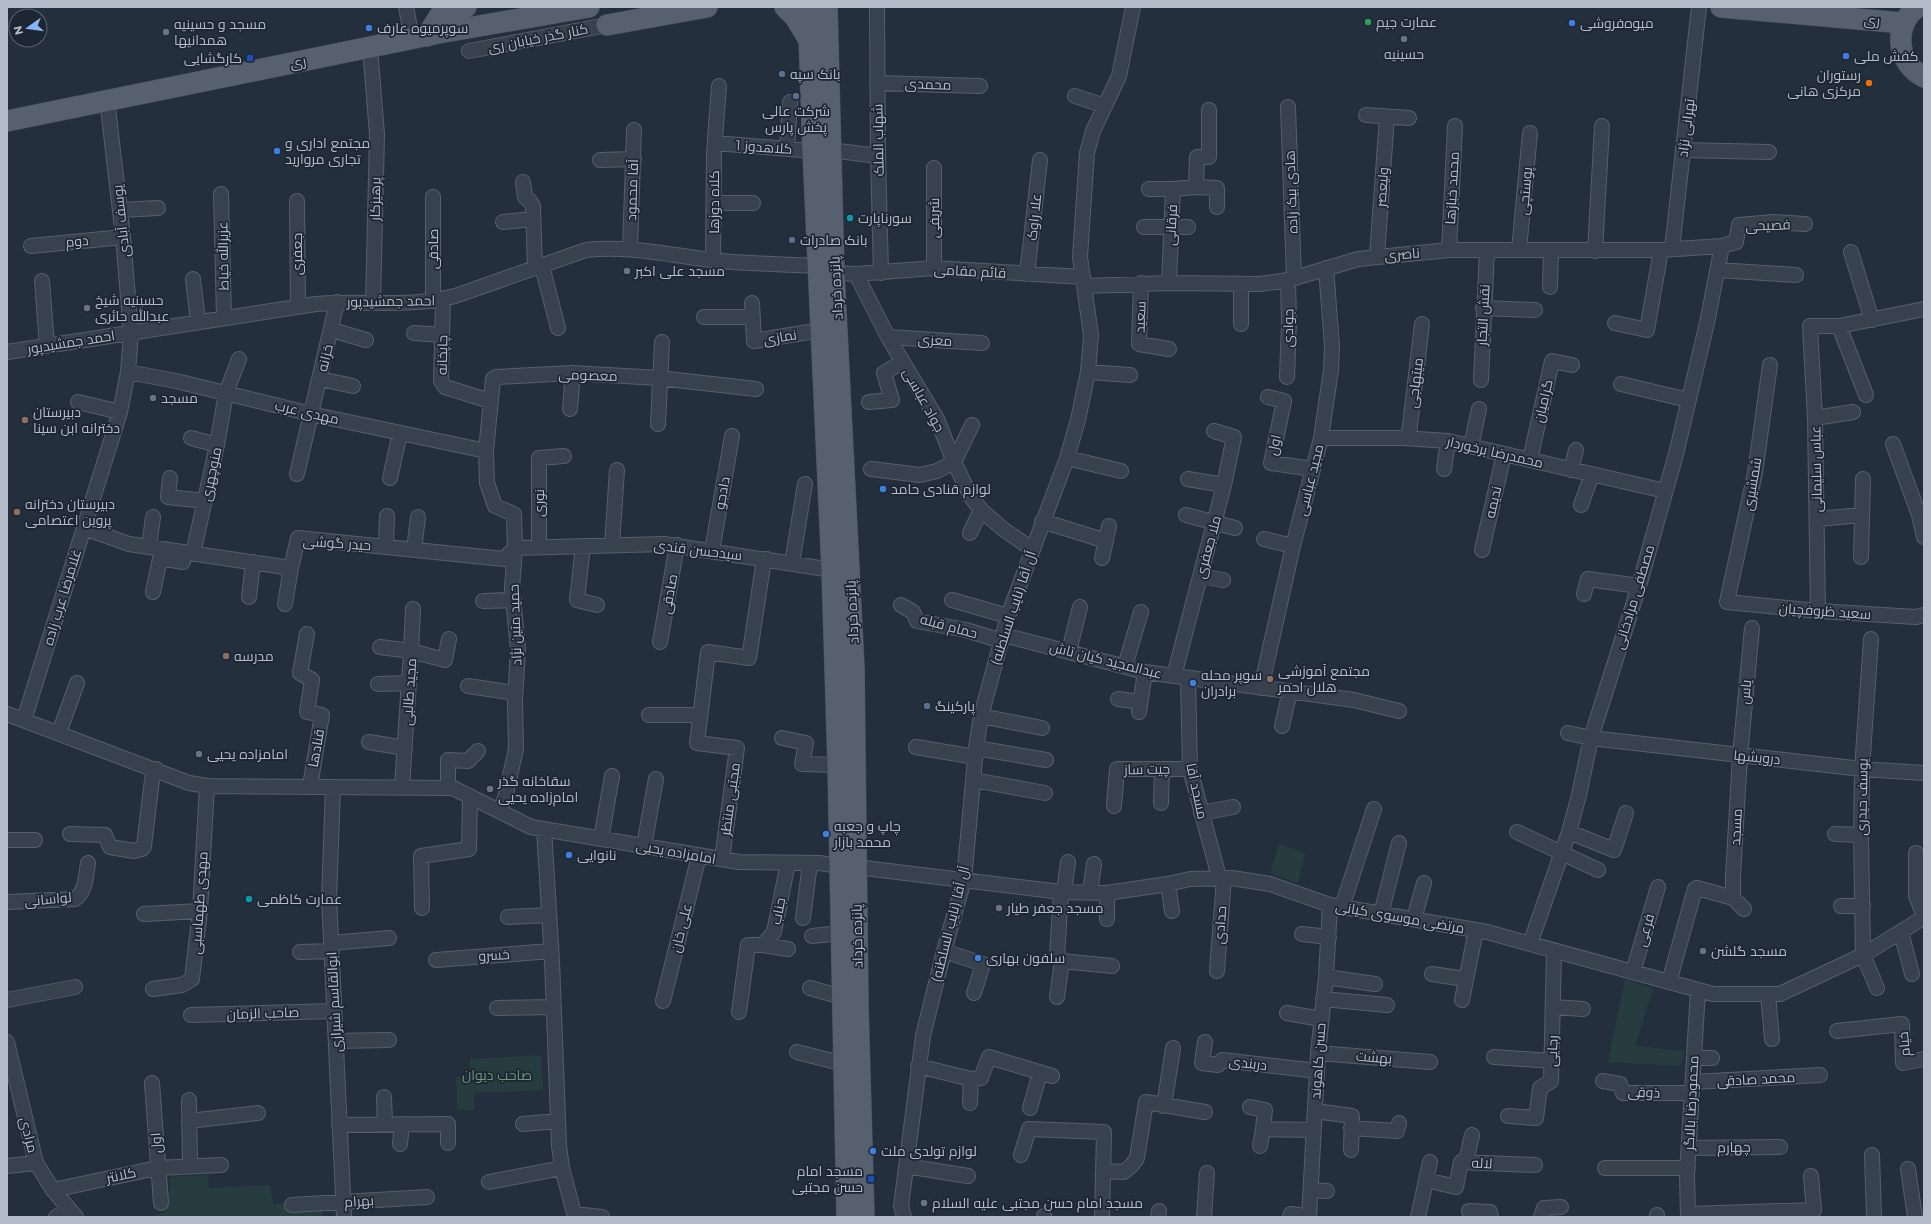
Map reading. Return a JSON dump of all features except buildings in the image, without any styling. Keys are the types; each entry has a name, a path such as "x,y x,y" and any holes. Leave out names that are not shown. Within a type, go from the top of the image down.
{"main road":[{"path":"426,36 440,15 466,7"},
{"name":"ری","path":"7,121 426,36 589,7"},
{"path":"608,26 707,7"},
{"path":"784,7 818,39 840,7"},
{"name":"پانزده خرداد","path":"808,7 818,39 826,270 844,647 852,1098 847,1217"},
{"name":"پانزده خرداد","path":"818,39 827,7"},
{"name":"ری","path":"1721,7 1901,15"},
{"path":"1917,7 1910,12 1901,15 1900,41 1905,59 1912,69 1923,79"},
{"name":"پانزده خرداد","path":"826,270 821,330 832,570 844,647 838,765 848,867 841,934 844,1064 852,1098 864,1217"}],"street":[{"path":"406,7 426,36"},
{"name":"شهاب الملک","path":"877,7 878,156 881,273"},
{"name":"آل آقا (نایب السلطنه)","path":"904,1217 901,1206 918,1066 923,1036 944,951 964,880 976,752 981,716 1008,616 1067,458 1078,420 1088,372 1091,336 1080,243 1087,153 1093,131 1119,76 1133,7"},
{"name":"تهرانی نژاد","path":"1615,323 1647,330 1667,249 1683,150 1699,7"},
{"name":"کنار گذر خیابان ری","path":"469,51 608,26"},
{"name":"پرهیزکار","path":"370,48 377,134 373,303"},
{"name":"محمدی","path":"877,83 980,86"},
{"name":"کلاه دوزها","path":"713,260 715,143 719,86"},
{"path":"1075,96 1106,106"},
{"path":"787,149 790,102"},
{"name":"هادی بیک زاده","path":"1288,106 1291,279"},
{"name":"یوسف آبادی","path":"108,108 123,237 131,333"},
{"path":"1196,187 1196,157 1209,157 1209,110"},
{"path":"1366,115 1409,118"},
{"name":"ولیعصر","path":"1377,256 1387,117"},
{"name":"محمد خبازها","path":"1449,250 1455,126"},
{"path":"1595,251 1602,126"},
{"name":"آقا محمود","path":"630,249 634,130"},
{"name":"پوستچی","path":"1519,250 1530,133"},
{"name":"کلاهدوز 1","path":"715,143 787,149 822,150 878,156"},
{"path":"1683,150 1769,152"},
{"path":"600,160 634,159"},
{"name":"علا راوک","path":"1027,274 1040,160"},
{"name":"شریفی","path":"934,168 934,268"},
{"path":"523,182 525,197 532,204 539,267 558,328"},
{"name":"فرقانی","path":"1169,283 1173,189 1196,187 1217,188 1217,207"},
{"path":"1149,189 1173,189"},
{"name":"عزیزالله خیاط","path":"221,194 224,318"},
{"name":"صادقی","path":"433,197 438,300"},
{"name":"جعفری","path":"297,200 298,307"},
{"path":"715,203 753,202"},
{"path":"120,210 158,208"},
{"path":"503,222 533,219"},
{"name":"فصیحی","path":"1722,246 1736,242 1739,225 1774,222 1805,224"},
{"path":"1144,227 1188,227"},
{"name":"دوم","path":"31,246 123,237"},
{"name":"ناصری","path":"1084,282 1241,285 1260,284 1291,279 1326,268 1377,256 1449,250 1595,251 1722,246"},
{"name":"مصطفی مرادخانی","path":"1530,944 1561,851 1569,832 1579,795 1591,738 1639,586 1665,491 1707,323 1722,246"},
{"name":"احمد جمشیدپور","path":"7,352 198,321 337,302 373,303 438,300 586,250 600,248 630,249 713,260 826,270"},
{"name":"نقش التجار","path":"1481,380 1483,308 1487,251"},
{"path":"1550,287 1551,251"},
{"path":"1851,252 1872,320"},
{"name":"قائم مقامی","path":"856,274 934,268 1027,274 1084,282"},
{"name":"مجید عباسی","path":"1261,688 1293,546 1321,438 1331,370 1332,346 1326,268"},
{"path":"826,270 856,274"},
{"path":"1717,270 1796,274"},
{"name":"جواد عباسی","path":"856,274 888,337 937,419 954,462 971,497 981,510 1003,529 1032,549"},
{"path":"193,279 198,321"},
{"name":"جوادی","path":"1286,377 1291,279"},
{"path":"42,281 47,346"},
{"name":"سعید","path":"1142,283 1139,344 1169,349"},
{"path":"1241,285 1241,324"},
{"name":"چاپخانه","path":"438,300 442,335 441,381 445,387 490,401"},
{"name":"خزانه","path":"297,474 332,330 337,302"},
{"name":"نمازی","path":"752,303 754,341 821,330"},
{"path":"1483,308 1535,310"},
{"path":"1866,395 1839,326 1924,309"},
{"path":"704,317 753,317"},
{"name":"میتهاجی","path":"1403,438 1409,434 1422,324"},
{"name":"عباس سلیمانی","path":"1818,611 1818,519 1810,326 1839,326"},
{"path":"332,330 366,340"},
{"name":"غلامرضا عرب زاده","path":"24,720 120,412 128,372 131,333"},
{"path":"414,333 442,335"},
{"name":"معزی","path":"888,337 982,343"},
{"path":"658,424 659,378 662,342"},
{"name":"منوچهری","path":"188,558 205,501 226,393 239,359"},
{"path":"869,402 892,400 884,373 902,362"},
{"name":"گرامیان","path":"1530,460 1552,362 1572,365"},
{"name":"شمشیری","path":"1727,602 1755,474 1770,365"},
{"name":"مهدی عرب","path":"128,372 226,393 311,414 486,451"},
{"path":"570,409 573,372"},
{"name":"معصومی","path":"486,451 490,401 493,379 496,377 573,372 659,378 756,389"},
{"path":"1088,372 1130,375"},
{"path":"320,379 353,386"},
{"path":"1621,384 1688,400"},
{"name":"اول","path":"1268,397 1284,401 1270,463 1313,470"},
{"path":"78,402 120,412"},
{"path":"1471,446 1479,409"},
{"path":"1815,418 1853,412"},
{"path":"871,469 920,475 937,471 954,462 972,426"},
{"name":"ملا جعفری","path":"1174,676 1215,522 1234,437 1214,431"},
{"path":"390,478 400,433"},
{"name":"دادجو","path":"712,551 732,436"},
{"path":"191,438 217,445"},
{"name":"محمدرضا برخوردار","path":"1321,438 1403,438 1448,440 1665,491"},
{"path":"1444,469 1448,440"},
{"path":"1893,444 1919,515 1924,537"},
{"path":"1571,470 1576,450"},
{"name":"حمید متین نژاد","path":"486,451 487,483 495,506 514,514 515,548 512,588 518,649 515,693 516,749 505,798 499,811"},
{"name":"ندیمه","path":"1482,550 1504,454"},
{"name":"نوری","path":"539,547 538,458 564,456"},
{"path":"1067,458 1121,471"},
{"path":"612,545 617,470"},
{"path":"1581,505 1592,474"},
{"path":"170,478 168,497 205,501"},
{"path":"1188,478 1224,485"},
{"path":"1861,557 1863,479"},
{"path":"792,563 805,484"},
{"path":"970,533 981,510"},
{"path":"1186,515 1235,528"},
{"path":"1818,519 1862,515"},
{"path":"386,547 387,516"},
{"path":"153,517 157,552 153,592"},
{"path":"414,550 418,517"},
{"path":"1042,522 1106,541"},
{"path":"1102,558 1109,526"},
{"path":"84,528 129,544 157,552 188,558 253,562 291,568 285,604"},
{"name":"حیدر گوشی","path":"291,568 298,538 504,559 515,548"},
{"path":"1264,539 1293,546"},
{"name":"سیدحسن قندی","path":"515,548 664,544 832,570"},
{"path":"583,546 577,600 597,605"},
{"name":"صادقی","path":"660,642 677,546"},
{"name":"مجتبی منتظر","path":"722,859 737,748 697,743 708,652 749,658 763,566 766,559"},
{"path":"249,598 253,562"},
{"path":"1200,576 1223,580"},
{"path":"1584,594 1588,579 1639,586"},
{"path":"483,601 514,600"},
{"path":"952,600 1008,616"},
{"name":"سعید ظروفچیان","path":"1727,602 1818,611 1916,617 1924,616"},
{"name":"حمام قبله","path":"902,605 913,612 917,621 1003,638"},
{"path":"1069,651 1080,607"},
{"path":"380,647 411,651 412,609"},
{"path":"1125,666 1141,612"},
{"name":"یاس","path":"1740,756 1752,628"},
{"name":"قنادها","path":"307,634 300,673 312,680 307,712 322,715 310,786"},
{"name":"عبدالمجید کیان تاش","path":"1003,638 1069,651 1145,672 1354,700 1399,711"},
{"name":"مجید طالبی","path":"402,788 411,651 445,660 449,639"},
{"name":"یوسف حیدری","path":"1863,955 1861,835 1862,769 1871,639"},
{"path":"1118,699 1140,707 1145,672"},
{"name":"مسجد آقا","path":"1188,678 1190,769 1201,813 1221,878"},
{"path":"59,733 77,683"},
{"path":"378,684 409,683"},
{"path":"468,686 515,693"},
{"path":"1282,726 1290,692"},
{"name":"امامزاده یحیی","path":"7,714 156,769 189,783 207,786 453,788 531,827 739,862 810,863 848,867"},
{"path":"649,715 700,715"},
{"path":"981,716 1042,728"},
{"name":"درویشها","path":"1568,733 1591,738 1740,756 1862,769 1924,773"},
{"path":"782,738 806,743 802,764 838,765"},
{"path":"369,742 405,748"},
{"path":"916,747 1046,760"},
{"path":"448,788 448,760 468,761 478,750"},
{"name":"مسجد","path":"1733,898 1740,756"},
{"path":"70,834 105,835 107,836 110,848 134,851 142,849 144,846 152,780 156,769"},
{"name":"چیت ساز","path":"1114,806 1117,769 1190,769"},
{"path":"1161,803 1162,769"},
{"path":"601,839 612,776"},
{"path":"644,846 656,779"},
{"path":"974,780 1045,793"},
{"name":"مهدی طهماسبی","path":"153,989 182,985 192,979 200,911 207,786"},
{"name":"ابوالقاسم شیرازی","path":"333,787 329,898 344,1217"},
{"path":"422,908 420,856 469,849 470,796"},
{"path":"1201,813 1233,808"},
{"name":"حسن کاهوند","path":"1309,1217 1318,1053 1326,977 1328,937 1336,906 1374,809"},
{"path":"1569,832 1614,850 1626,813"},
{"path":"544,829 552,951 558,1121 562,1168 575,1215 602,1217"},
{"path":"1517,832 1561,851 1598,870"},
{"path":"1835,834 1861,835"},
{"path":"7,840 35,840"},
{"path":"1381,914 1398,842"},
{"path":"1916,853 1916,896 1924,918"},
{"name":"علی خان","path":"663,1001 699,856"},
{"path":"1068,862 1063,892 1057,957 1062,961 1112,966"},
{"name":"لواسانی","path":"7,902 75,898 81,893 84,887 88,863"},
{"name":"جناب","path":"764,945 774,932 788,863"},
{"path":"803,918 810,863"},
{"path":"1090,892 1094,864"},
{"name":"مرتضی موسوی کیانی","path":"848,867 1063,892 1107,893 1168,884 1190,879 1221,878 1270,884 1336,906 1476,930 1713,994 1780,994 1863,955 1924,918"},
{"name":"حدادی","path":"1217,971 1221,878"},
{"path":"1414,919 1424,883"},
{"path":"1168,884 1172,911"},
{"name":"فرعی","path":"1633,972 1658,887"},
{"path":"1669,982 1695,889 1697,888 1733,898 1744,909"},
{"path":"1107,893 1107,919"},
{"path":"1842,906 1863,906"},
{"path":"144,914 200,911"},
{"path":"508,917 549,915"},
{"path":"1462,1000 1476,930"},
{"path":"1901,932 1912,974"},
{"path":"812,936 841,934"},
{"path":"1302,934 1328,937"},
{"path":"300,952 389,938"},
{"path":"739,1012 748,945 788,948"},
{"name":"خسرو","path":"436,960 552,951"},
{"path":"944,951 983,964 974,993"},
{"name":"رجایی","path":"1508,1116 1536,1118 1540,1088 1551,1081 1554,951"},
{"path":"1863,955 1877,988"},
{"path":"1057,997 1062,961"},
{"path":"1432,974 1466,979"},
{"path":"1326,977 1374,984"},
{"path":"7,1000 75,987"},
{"path":"810,988 842,997"},
{"name":"محمودرضا بالاگر","path":"1688,1215 1688,1168 1698,990"},
{"path":"1768,994 1772,1039"},
{"path":"1323,999 1387,1005"},
{"path":"497,1008 554,1007"},
{"path":"1553,1007 1583,1009"},
{"name":"صاحب الزمان","path":"191,1015 334,1011"},
{"path":"1287,1014 1321,1019"},
{"name":"خیام","path":"1837,1031 1902,1024 1903,1063 1924,1060"},
{"path":"336,1041 389,1040"},
{"name":"دربندی","path":"1205,1042 1202,1063 1218,1065 1222,1060 1317,1071"},
{"name":"مرادی","path":"8,1047 36,1163 52,1190 72,1213"},
{"path":"1164,1106 1173,1048"},
{"path":"797,1052 844,1064"},
{"name":"بهشت","path":"1318,1053 1430,1062"},
{"path":"918,1066 971,1078 981,1078 989,1057 1046,1075 1030,1108"},
{"path":"1494,1057 1552,1061"},
{"path":"1694,1058 1712,1058"},
{"name":"محمد صادقی","path":"1692,1088 1820,1075"},
{"path":"970,1103 971,1078"},
{"name":"ذوقی","path":"1603,1081 1620,1084 1623,1093 1692,1088"},
{"name":"اول","path":"152,1083 157,1168 161,1203"},
{"path":"384,1097 385,1124"},
{"path":"189,1100 190,1166"},
{"path":"1104,1171 1124,1172 1137,1158 1146,1102 1205,1112"},
{"path":"1250,1107 1265,1110 1260,1146"},
{"path":"1315,1111 1351,1122 1397,1131 1399,1123"},
{"path":"189,1121 258,1113"},
{"path":"523,1124 558,1121"},
{"path":"1351,1122 1351,1150"},
{"path":"400,1144 402,1124"},
{"path":"339,1125 448,1124 448,1143"},
{"path":"1021,1155 1029,1129 1104,1132 1102,1217"},
{"path":"1263,1129 1314,1130"},
{"path":"1466,1162 1472,1135"},
{"name":"چهارم","path":"1689,1148 1780,1147"},
{"path":"1872,1155 1874,1217"},
{"path":"1418,1217 1430,1162"},
{"name":"لاله","path":"1426,1180 1456,1187 1461,1162 1535,1165"},
{"path":"7,1166 36,1163"},
{"name":"کلانتر","path":"52,1190 157,1168 220,1165"},
{"path":"906,1166 968,1176"},
{"path":"489,1182 562,1168"},
{"path":"1605,1168 1688,1168"},
{"path":"1908,1169 1916,1217"},
{"path":"1204,1217 1207,1173"},
{"path":"1688,1215 1814,1210 1811,1176"},
{"path":"1311,1190 1327,1191"},
{"name":"بهرام","path":"292,1205 427,1197"},
{"path":"1542,1217 1544,1208 1561,1207"},
{"path":"1469,1211 1490,1212 1491,1217"},
{"path":"56,1217 72,1213"},
{"path":"1290,1217 1291,1214 1309,1217"}],"green space":[{"path":"1279,844 1305,853 1298,883 1270,873"},
{"path":"1625,979 1653,989 1635,1046 1685,1051 1680,1066 1608,1062"},
{"name":"صاحب دیوان","path":"541,1055 543,1090 474,1093 474,1110 457,1110 456,1077 470,1077 470,1059"},
{"path":"208,1175 209,1188 270,1185 273,1204 289,1203 322,1208 322,1217 147,1217 166,1212 164,1192 170,1191 170,1177"}],"place":[{"name":"عمارت جیم","path":"1368,22"},
{"name":"میوه‌فروشی","path":"1572,23"},
{"name":"سوپرمیوه عارف","path":"369,28"},
{"name":"مسجد و حسینیه همدانیها","path":"166,32"},
{"name":"حسینیه","path":"1404,39"},
{"name":"کفش ملی","path":"1846,56"},
{"name":"کارگشایی","path":"250,58"},
{"name":"بانک سپه","path":"782,74"},
{"name":"رستوران مرکزی هانی","path":"1869,83"},
{"name":"شرکت عالی پخش پارس","path":"796,96"},
{"name":"مجتمع اداری و تجاری مروارید","path":"277,151"},
{"name":"سورناپارت","path":"850,218"},
{"name":"بانک صادرات","path":"792,240"},
{"name":"مسجد علی اکبر","path":"627,271"},
{"name":"حسینیه شیخ عبدالله حائری","path":"87,308"},
{"name":"مسجد","path":"153,398"},
{"name":"دبیرستان دخترانه ابن سینا","path":"25,420"},
{"name":"لوازم قنادی حامد","path":"883,489"},
{"name":"دبیرستان دخترانه پروین اعتصامی","path":"17,512"},
{"name":"مدرسه","path":"226,656"},
{"name":"مجتمع آموزشی هلال احمر","path":"1270,679"},
{"name":"سوپر محله برادران","path":"1193,683"},
{"name":"پارکینگ","path":"927,706"},
{"name":"امامزاده یحیی","path":"199,754"},
{"name":"سقاخانه گذر امام‌زاده یحیی","path":"490,789"},
{"name":"چاپ و جعبه محمد بازار","path":"826,834"},
{"name":"نانوایی","path":"569,855"},
{"name":"عمارت کاظمی","path":"249,899"},
{"name":"مسجد جعفر طیار","path":"999,908"},
{"name":"مسجد گلشن","path":"1703,951"},
{"name":"سلفون بهاری","path":"978,958"},
{"name":"لوازم تولدی ملت","path":"873,1151"},
{"name":"مسجد امام حسن مجتبی","path":"871,1179"},
{"name":"مسجد امام حسن مجتبی علیه السلام","path":"924,1203"}]}
